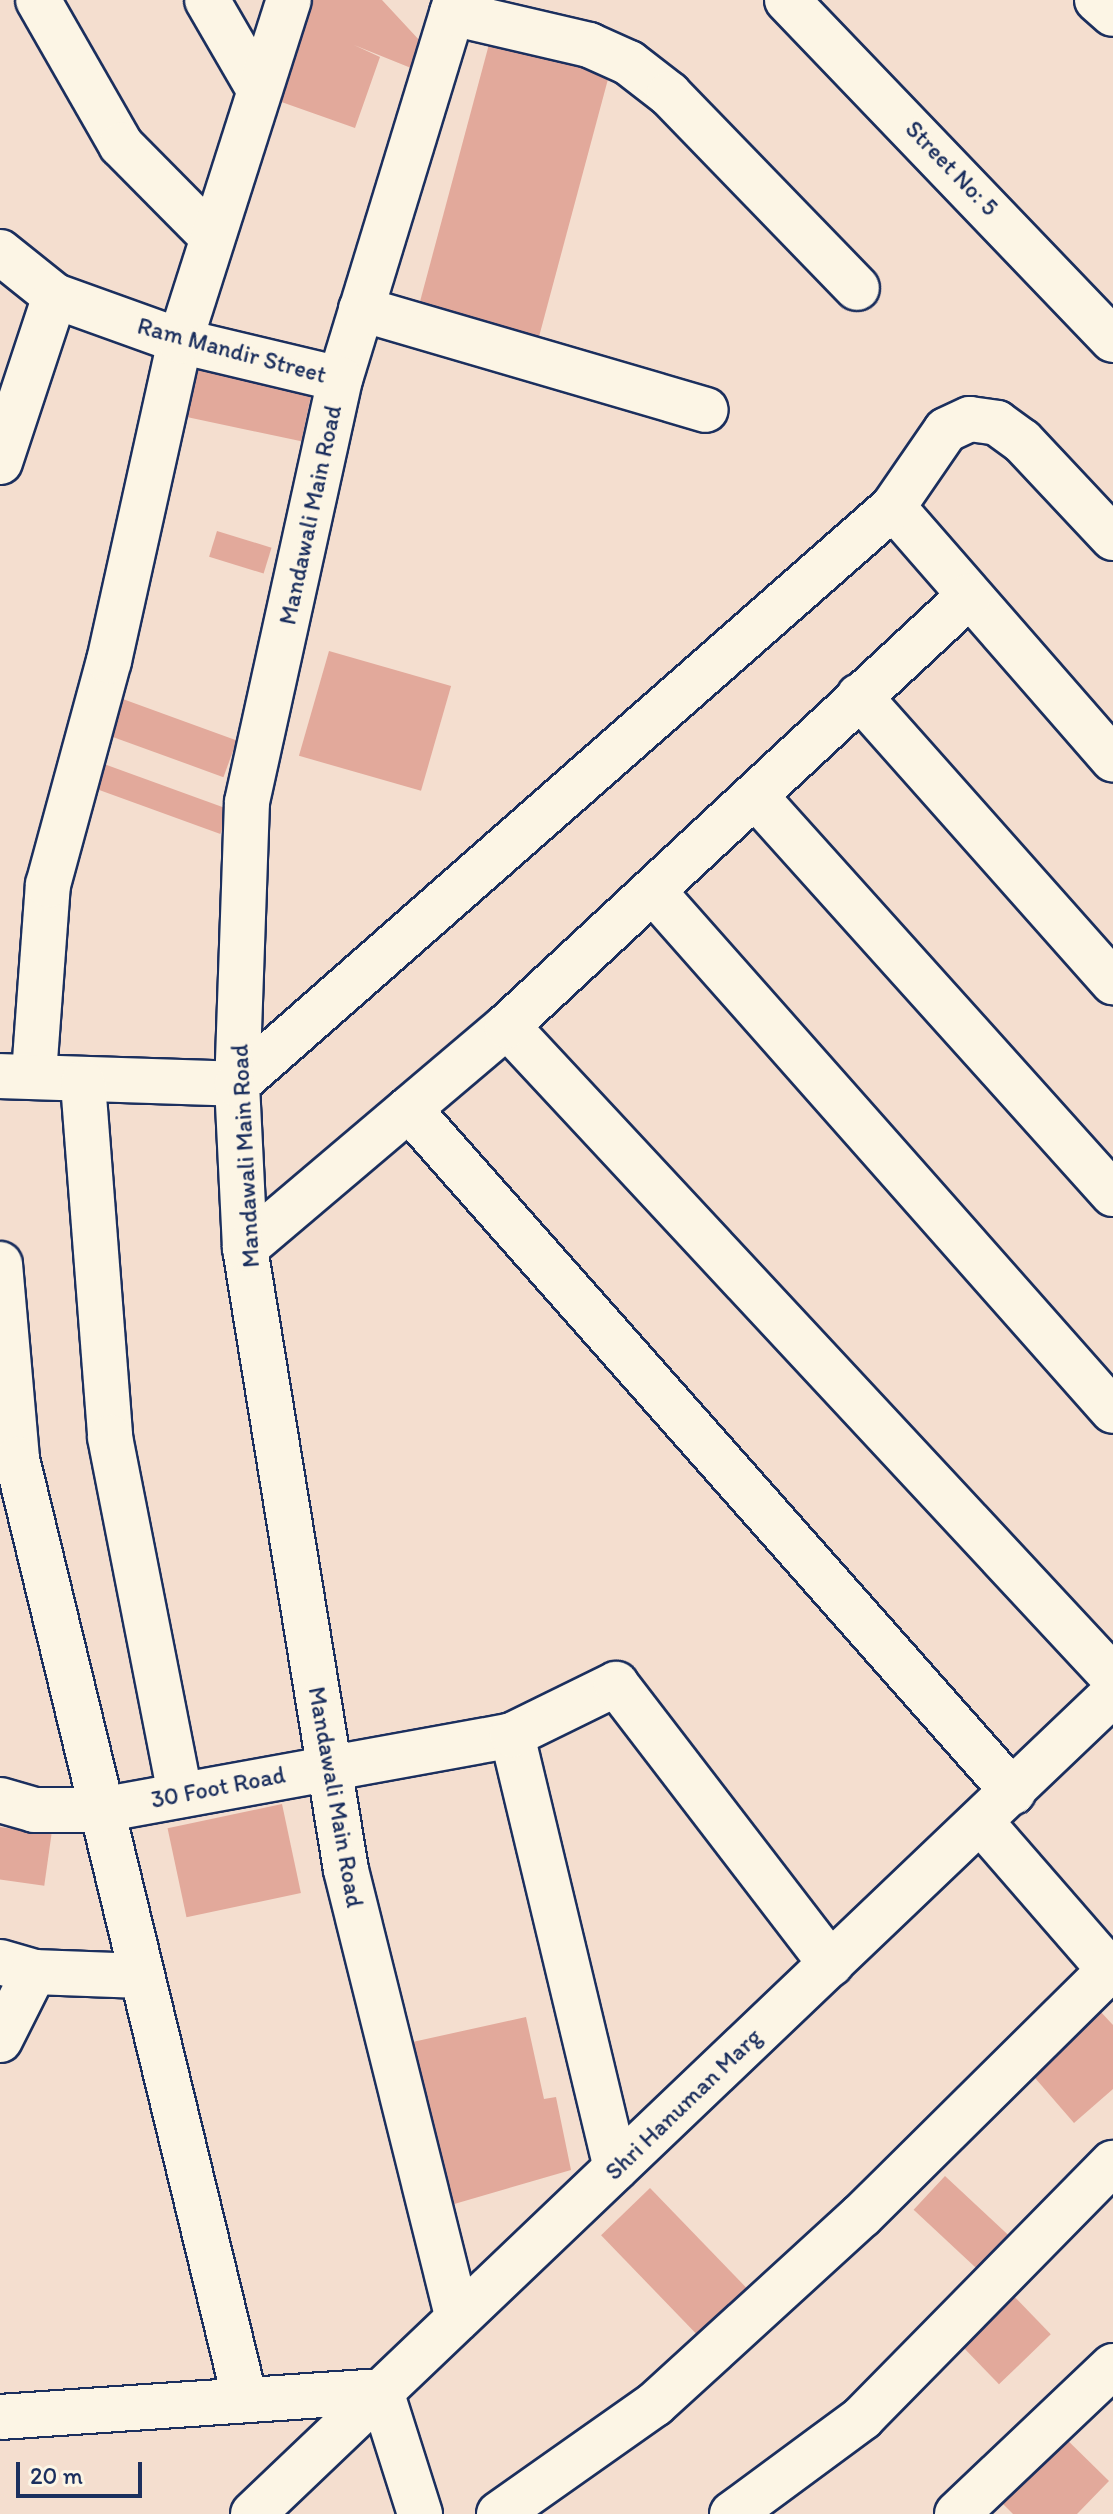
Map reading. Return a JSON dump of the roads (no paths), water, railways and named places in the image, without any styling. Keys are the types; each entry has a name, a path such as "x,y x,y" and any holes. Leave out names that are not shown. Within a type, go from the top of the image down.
{"street":[{"path":"38,0 121,145 211,236"},
{"path":"207,0 258,88"},
{"path":"289,0 258,88 180,341 109,661 48,885 17,1075 83,1083 237,1084 893,507 946,430 970,419 997,423 1022,441 1113,538"},
{"name":"Street No: 5","path":"787,0 1113,340"},
{"path":"1097,0 1113,14"},
{"path":"454,7 589,45 629,63 669,94 857,288"},
{"name":"Mandawali Main Road","path":"454,7 340,379 247,802 237,1084 245,1248 346,1870 458,2318"},
{"name":"Ram Mandir Street","path":"0,252 55,296 180,341 340,379"},
{"path":"0,462 55,296"},
{"path":"361,309 706,410"},
{"path":"893,507 1113,759"},
{"path":"245,1248 507,1026 969,596"},
{"path":"859,696 1113,982"},
{"path":"756,797 1113,1194"},
{"path":"653,891 1113,1411"},
{"path":"507,1026 1113,1677"},
{"path":"83,1083 110,1437 180,1795"},
{"path":"409,1109 1013,1792"},
{"path":"0,1264 17,1459 245,2400"},
{"name":"30 Foot Road","path":"0,1800 34,1810 101,1810 329,1765 512,1735 616,1684 831,1964"},
{"name":"Shri Hanuman Marg","path":"253,2514 1113,1694"},
{"path":"512,1735 616,2168"},
{"path":"499,2514 655,2404 861,2216 1112,1972 981,1822"},
{"path":"0,2040 17,1967 142,1976"},
{"path":"732,2514 862,2418 1113,2163"},
{"path":"957,2514 1113,2366"},
{"path":"1,2418 381,2391 420,2514"}]}
